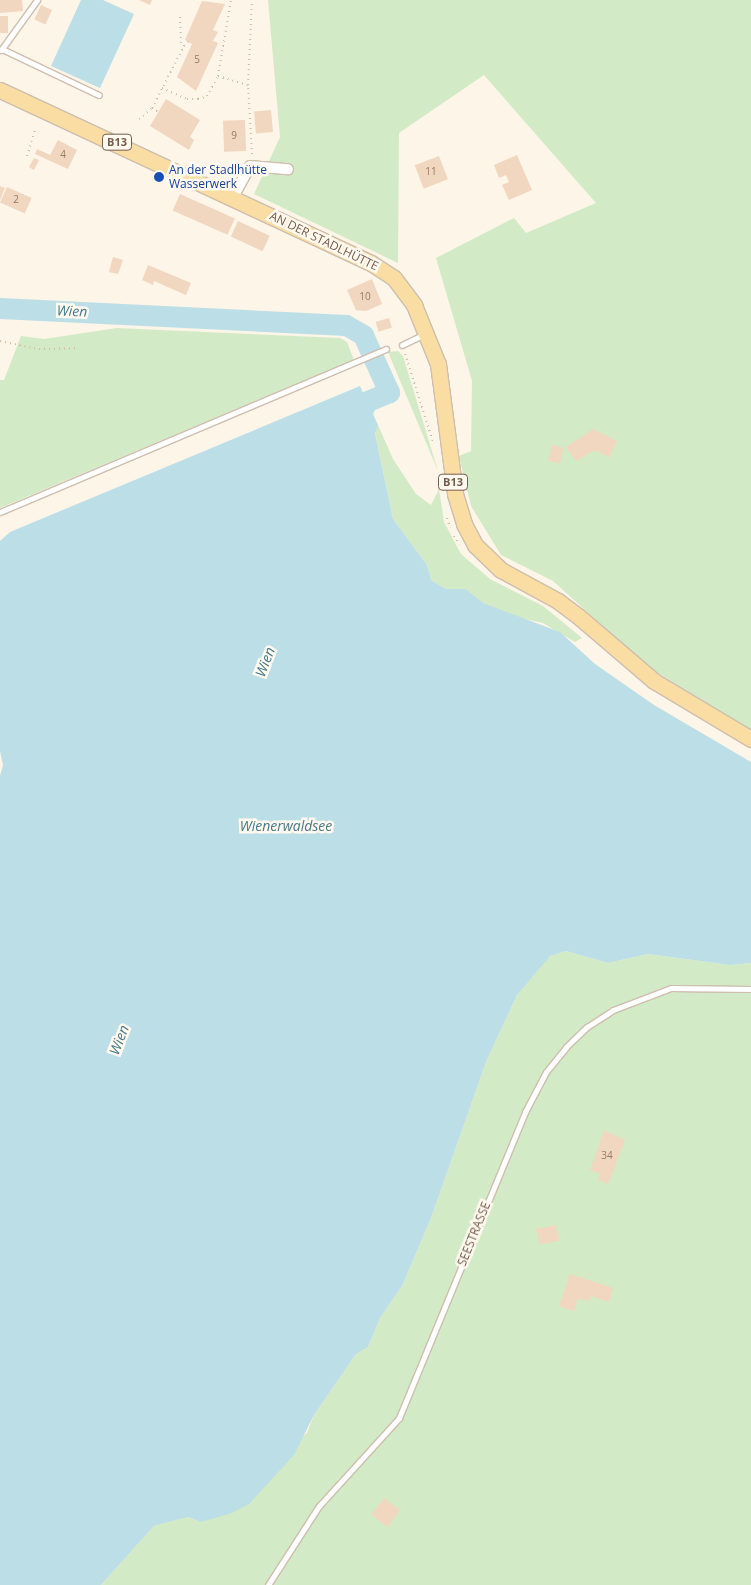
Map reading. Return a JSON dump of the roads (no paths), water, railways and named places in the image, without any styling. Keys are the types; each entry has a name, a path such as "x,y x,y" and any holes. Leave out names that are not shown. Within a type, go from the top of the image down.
{"main road":[{"name":"AN DER STADLHÜTTE","path":"0,90 233,197 371,263 394,278 414,305 427,333 443,388 455,494 464,524 487,558 501,570 543,592 578,616 654,681 751,739"}],"street":[{"path":"233,197 250,166 288,169"}],"lane":[{"path":"37,0 1,50 99,95"},
{"path":"402,345 427,333"},
{"path":"0,512 386,349"},
{"name":"SEESTRASSE","path":"268,1585 319,1506 399,1418 525,1112 546,1072 566,1047 587,1027 613,1010 671,988 751,989"}],"water":[{"path":"81,0 103,0 134,14 100,88 51,66"},
{"name":"Wienerwaldsee","path":"360,386 378,425 375,433 393,519 427,565 431,580 446,589 466,589 483,603 560,632 595,664 654,705 751,762 751,963 730,965 648,954 608,963 566,951 550,956 517,995 486,1062 431,1218 402,1286 380,1318 368,1347 356,1354 314,1415 294,1455 249,1504 232,1513 201,1522 188,1517 154,1526 101,1585 0,1585 0,776 3,765 0,751 0,541 10,532"}],"waterway":[{"name":"Wien","path":"0,308 346,325 363,335 389,392 366,402 356,428"}],"place":[{"name":"An der Stadlhütte Wasserwerk","path":"159,177"}]}
